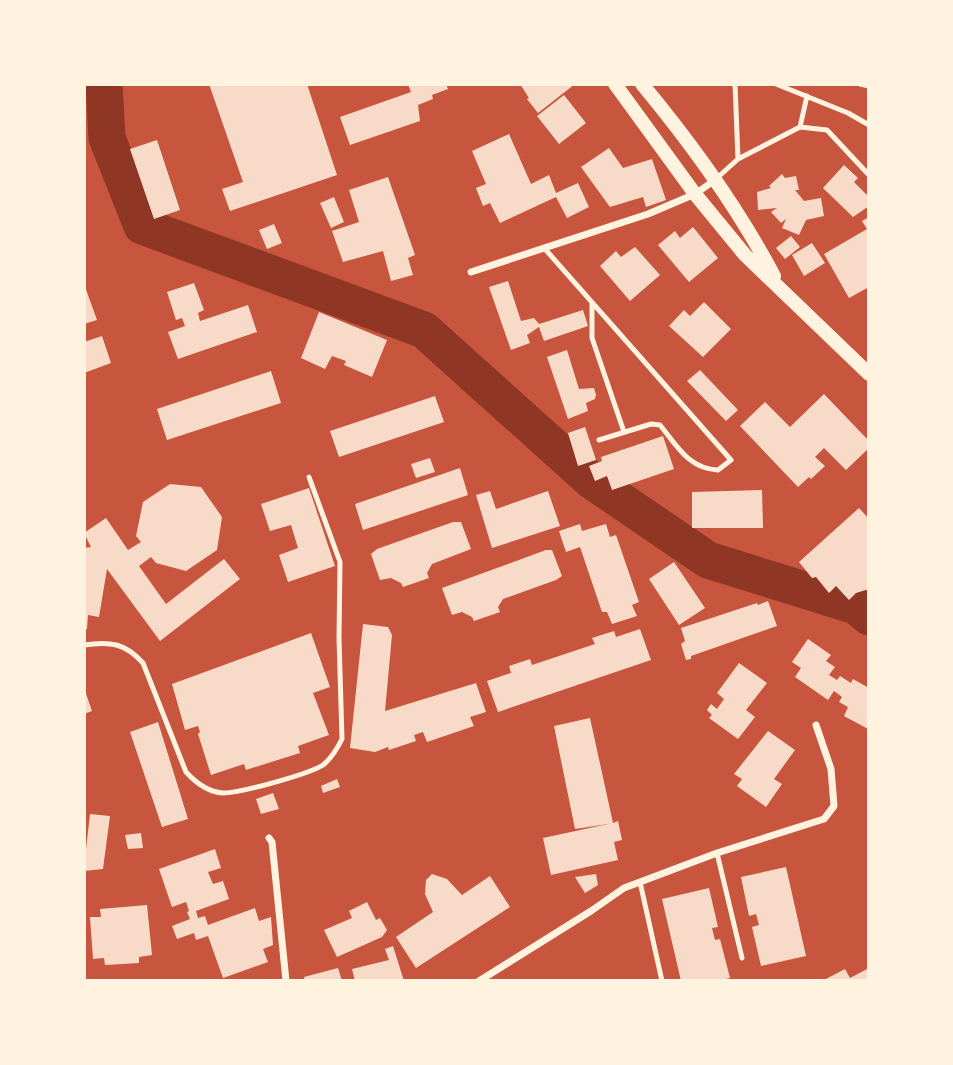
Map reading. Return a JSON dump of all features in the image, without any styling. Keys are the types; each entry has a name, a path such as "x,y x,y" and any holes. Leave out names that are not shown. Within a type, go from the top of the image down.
{"main road":[{"path":"615,84 695,194 745,256 869,374"},
{"path":"642,84 715,180 761,251 780,287"}],"street":[{"path":"471,272 648,214 695,194 715,180"},
{"path":"478,981 624,888 717,853 824,819 834,806 831,769 816,725"},
{"path":"269,838 272,842 286,981"}],"lane":[{"path":"735,84 738,159"},
{"path":"776,84 848,113 869,125"},
{"path":"860,84 869,86"},
{"path":"800,127 807,96"},
{"path":"715,180 738,159 800,127 827,130 869,175"},
{"path":"545,249 731,460 718,470 703,470 691,462 660,425 651,424 599,440"},
{"path":"592,303 592,338 624,432"},
{"path":"84,645 111,643 132,650 143,663 186,772 199,785 221,793 257,788 321,766 335,753 342,739 340,562 309,477"},
{"path":"717,853 742,958"},
{"path":"640,882 662,981"}],"building":[{"path":"209,84 307,84 337,175 230,211 222,189 243,182"},
{"path":"408,84 446,84 448,89 432,95 433,99 418,105 420,121 350,145 340,117 411,92"},
{"path":"520,84 575,84 538,113"},
{"path":"564,95 586,123 559,144 537,116"},
{"path":"509,134 531,184 549,175 556,193 578,183 589,207 567,218 556,197 500,223 490,203 483,206 476,188 486,184 472,151"},
{"path":"157,140 180,210 154,219 130,149"},
{"path":"609,148 623,168 652,159 666,200 646,207 643,197 610,207 581,167"},
{"path":"844,165 858,178 854,182 869,197 869,206 853,217 823,188"},
{"path":"782,174 785,178 796,176 799,190 795,190 804,201 821,198 824,216 806,220 799,235 782,228 786,219 781,223 771,212 777,208 758,210 757,192 771,188 769,186"},
{"path":"388,177 415,255 408,258 413,275 391,281 383,251 343,262 332,231 359,222 349,190"},
{"path":"334,197 344,222 331,228 320,203"},
{"path":"869,217 869,287 849,298 824,254 867,229 862,221"},
{"path":"274,224 282,243 267,249 259,230"},
{"path":"693,227 718,258 689,282 658,245 675,231 680,238"},
{"path":"791,236 800,247 785,259 776,248"},
{"path":"812,243 825,263 804,276 792,255"},
{"path":"635,247 660,275 630,301 600,266 616,251 621,257"},
{"path":"508,281 521,321 534,318 539,324 583,310 588,326 544,341 539,327 527,335 530,343 511,350 489,287"},
{"path":"194,283 204,310 198,313 200,321 248,305 257,332 178,359 168,332 185,326 182,318 176,320 167,292"},
{"path":"84,284 97,320 84,324"},
{"path":"704,302 731,329 703,357 669,326 684,310 690,316"},
{"path":"319,312 387,340 372,377 344,365 346,361 332,356 325,369 301,358"},
{"path":"102,336 111,363 84,373 84,342"},
{"path":"567,350 579,389 594,388 596,395 595,399 586,403 588,411 568,419 547,357"},
{"path":"700,370 738,410 726,421 687,381"},
{"path":"271,371 281,403 167,440 157,409"},
{"path":"824,394 869,441 869,448 846,470 824,448 815,457 825,466 798,487 740,426 765,402 790,427"},
{"path":"435,396 444,422 339,457 330,431"},
{"path":"585,427 596,460 578,466 568,433"},
{"path":"663,436 674,469 612,490 607,476 595,481 589,466 602,461 601,457"},
{"path":"430,458 435,472 416,478 411,464"},
{"path":"460,468 468,495 363,530 355,504"},
{"path":"170,484 201,487 222,517 217,550 186,571 156,563 151,557 139,566 166,604 224,559 240,579 160,641 107,569 99,617 88,615 87,629 84,629 84,548 91,547 84,533 106,518 128,550 141,542 136,536 143,502"},
{"path":"309,488 335,566 288,582 279,555 298,548 291,525 270,531 261,504"},
{"path":"762,490 763,528 692,528 692,492"},
{"path":"490,491 496,509 548,491 560,526 492,548 476,495"},
{"path":"859,508 869,519 869,589 856,593 849,600 836,586 829,593 799,562"},
{"path":"453,522 461,522 471,549 432,564 427,573 429,578 403,587 391,578 380,580 371,554 377,549"},
{"path":"580,524 582,531 606,524 610,537 616,535 639,602 632,605 637,616 612,624 607,612 602,612 580,547 566,552 559,531"},
{"path":"552,550 562,576 503,599 498,607 500,612 474,621 462,612 452,615 442,588"},
{"path":"674,562 705,608 679,625 649,579"},
{"path":"768,601 777,626 686,660 681,644 685,641 681,628"},
{"path":"363,624 388,627 392,635 385,711 476,683 486,712 470,717 474,726 427,742 423,732 414,735 416,741 389,750 388,747 375,752 350,748"},
{"path":"640,629 651,660 498,712 487,681 511,673 509,666 530,659 532,665 595,644 592,638 614,631 616,637"},
{"path":"311,633 330,687 313,693 329,735 298,746 300,753 246,770 244,764 211,775 198,726 185,730 172,684"},
{"path":"808,639 831,655 826,661 835,667 829,675 837,680 840,676 851,683 853,679 869,688 868,729 844,716 848,707 839,702 842,697 834,691 828,700 795,677 801,668 792,662"},
{"path":"739,663 767,683 746,710 755,717 738,739 709,718 712,715 707,710 711,704 717,709 724,699 717,693"},
{"path":"84,688 92,711 84,714"},
{"path":"590,718 613,823 618,821 622,840 614,842 618,860 551,875 543,838 608,824 575,829 554,726"},
{"path":"158,722 188,819 162,827 130,732"},
{"path":"768,731 795,750 774,779 782,784 766,807 737,786 742,779 734,774"},
{"path":"337,779 340,787 323,793 321,786"},
{"path":"273,793 279,809 261,814 256,799"},
{"path":"90,814 110,816 103,869 84,871 84,850"},
{"path":"141,833 143,848 128,849 125,835"},
{"path":"215,849 221,868 208,872 213,884 223,881 229,899 196,911 198,918 205,916 208,925 255,908 259,921 271,917 273,945 263,949 268,962 223,978 208,936 196,940 194,933 177,939 172,926 190,919 187,912 189,911 186,902 172,907 159,869"},
{"path":"786,867 806,956 761,966 752,927 759,925 756,914 749,916 741,877"},
{"path":"432,874 447,879 462,895 490,876 510,907 416,968 396,937 433,912 425,894 426,880"},
{"path":"596,874 598,885 585,893 575,877"},
{"path":"709,888 718,927 712,928 715,940 720,939 730,978 717,981 681,981 662,899"},
{"path":"367,902 376,920 380,918 387,930 382,937 337,957 324,930 352,918 349,911"},
{"path":"147,905 152,955 139,957 139,963 105,965 104,958 93,959 90,917 101,917 100,909"},
{"path":"393,946 404,981 355,981 352,969 389,960 385,949"},
{"path":"338,968 342,981 305,981 304,977"},
{"path":"869,968 869,981 822,981 845,969 850,978"}],"waterway":[{"path":"104,84 107,138 142,226 424,330 592,481 708,560 856,606 869,617"}]}
